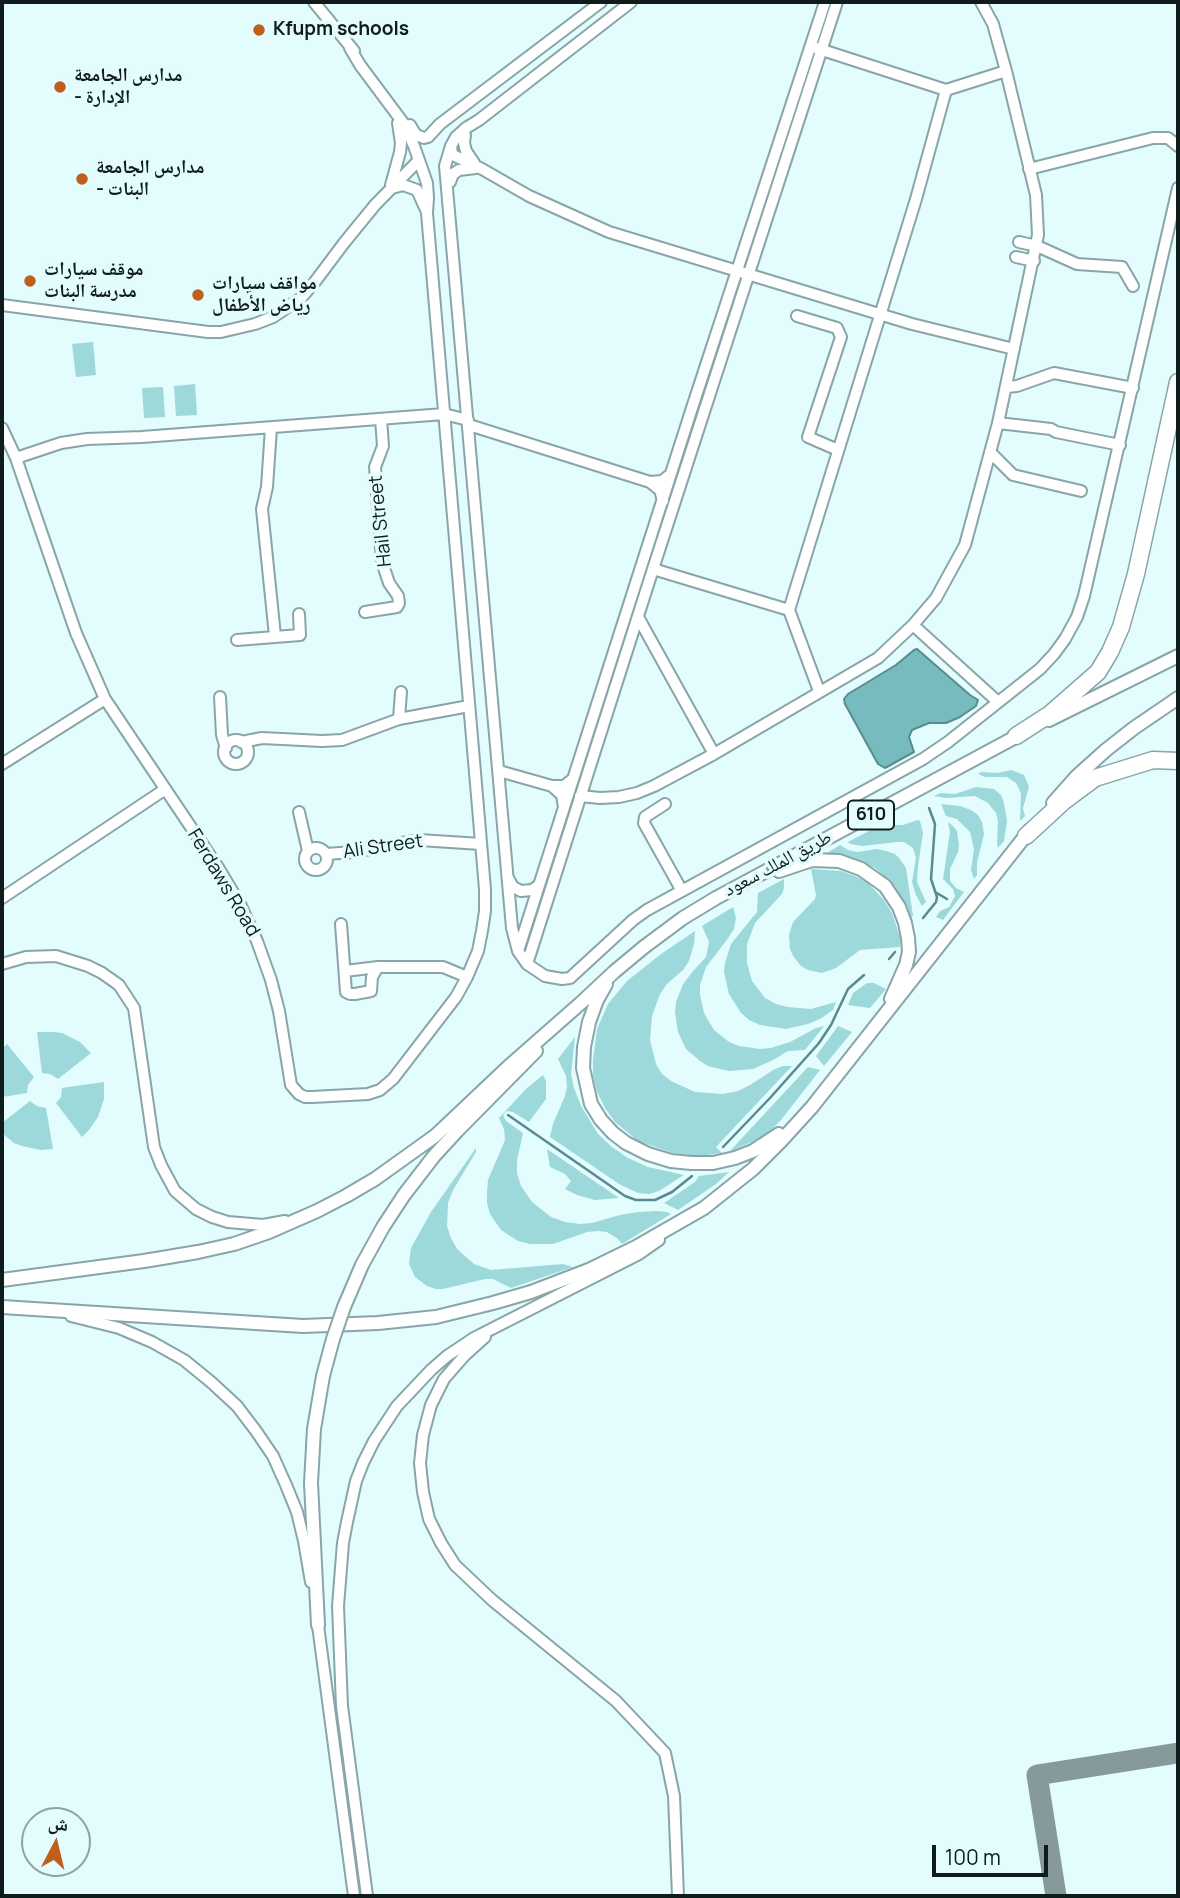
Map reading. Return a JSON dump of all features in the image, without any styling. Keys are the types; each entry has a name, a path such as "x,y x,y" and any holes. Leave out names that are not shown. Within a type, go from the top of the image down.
{"highway":[{"path":"1016,736 1050,714 1098,672 1110,652 1121,627 1136,574 1178,382"},
{"path":"1026,836 1064,801 1095,778 1153,760 1178,761"}],"main road":[{"name":"طريق الملك سعود","path":"582,1002 644,947 716,898 1016,736 1178,656"},
{"path":"2,1307 303,1326 378,1324 436,1317 531,1292 591,1269 636,1247 704,1208 753,1169 812,1107 1026,836 1076,777 1134,727 1178,698"},
{"path":"746,882 812,860 825,860 851,864 885,886 893,895 905,923 909,952 906,965 882,1018"},
{"path":"614,972 597,1000 589,1022 583,1068 591,1104 601,1120 626,1143 671,1161 713,1163 753,1151 812,1107"},
{"path":"2,1280 198,1252 269,1232 317,1211 375,1179 435,1136 582,1002"},
{"path":"318,1625 311,1483 314,1429 323,1376 344,1307 362,1265 383,1227 434,1156 582,1002"}],"street":[{"path":"314,2 401,109 413,132 424,138 601,2"},
{"path":"631,2 460,132 445,172 512,928 519,951 527,964 545,976 570,978 647,910 923,759 998,702 1054,654 1077,617 1084,596 1178,188"},
{"path":"519,951 573,779 638,617 748,274 816,48 825,2"},
{"path":"527,964 580,796 604,701 671,474 737,270 816,48 836,2"},
{"path":"580,796 619,797 654,786 878,658 913,625 936,598 965,545 998,423 1037,246 1038,209 1029,169 993,24 981,2"},
{"path":"350,48 389,102 398,125 401,143 391,190"},
{"path":"816,48 946,90 1006,71"},
{"path":"819,691 789,610 916,199 946,90"},
{"name":"Ferdaws Road","path":"2,428 16,458 76,633 105,699 219,869 240,904 257,941 279,1011 291,1085 305,1097 368,1094 387,1086 456,997 478,951 485,911 427,213 428,189 404,124 389,102"},
{"path":"449,199 453,151 479,120"},
{"path":"466,135 464,143 467,155 482,169"},
{"path":"1029,169 1153,138 1168,138 1178,146"},
{"path":"453,151 529,196 610,232 880,315 1014,349"},
{"path":"2,305 208,332 221,332 255,324 273,317 301,298 375,205 419,160"},
{"path":"450,182 453,174 459,170 482,169"},
{"path":"391,190 403,185 417,190 427,213"},
{"path":"1019,242 1037,246 1077,264 1122,267 1133,286"},
{"path":"1016,257 1034,261"},
{"path":"797,316 837,328 841,337 808,437 838,450"},
{"path":"1006,387 1055,373 1133,388"},
{"path":"16,458 61,443 87,439 271,429 444,414 650,482 660,490 663,501"},
{"name":"Hail Street","path":"365,612 397,607 399,603 398,596 388,583 382,562 375,467 383,446 380,419"},
{"path":"998,423 1051,429 1120,445"},
{"path":"271,429 267,487 262,509 275,636"},
{"path":"990,452 1013,475 1080,491"},
{"path":"650,482 662,481 671,474"},
{"path":"653,569 789,610"},
{"path":"237,640 300,635 299,614"},
{"path":"638,617 714,754"},
{"path":"913,625 998,702"},
{"path":"400,719 401,692"},
{"path":"220,697 226,758 232,763 239,764 245,760 248,753 242,742"},
{"path":"2,764 105,699"},
{"path":"226,747 233,741 262,738 342,740 400,719 469,706"},
{"path":"499,771 552,786 564,786 573,779"},
{"path":"552,786 562,795 564,807"},
{"path":"2,898 164,790"},
{"path":"665,804 645,817 644,823 682,891"},
{"path":"299,812 308,851 306,864 316,870 325,865 326,854 318,848 308,851"},
{"name":"Ali Street","path":"326,854 354,852 419,840 481,844"},
{"path":"508,878 513,887 521,891 532,890 540,883"},
{"path":"341,924 346,992 355,994 371,991 374,968"},
{"path":"2,964 26,957 57,956 103,973 119,985 134,1008 155,1147 167,1179 184,1200 212,1217 245,1225 282,1222 317,1211"},
{"path":"345,971 443,967 467,977"},
{"path":"366,1896 342,1706 338,1606 350,1503 356,1481 374,1441 397,1406 447,1356 503,1322 639,1254 704,1208"},
{"path":"2,1307 83,1318 152,1342 184,1360 237,1406 273,1456 297,1512 304,1541 318,1625 353,1896"},
{"path":"503,1322 465,1354 444,1379 431,1405 423,1435 420,1463 429,1519 455,1565 492,1600 616,1702 665,1753 674,1796 678,1896"}],"shaded area":[{"path":"93,342 96,375 76,377 72,344"},
{"path":"195,384 197,415 176,416 174,386"},
{"path":"163,387 165,417 144,418 142,388"},
{"path":"917,649 978,700 976,706 960,717 946,723 929,723 912,730 909,737 914,752 885,768 878,764 844,699"},
{"path":"1011,770 1024,775 1029,787 1023,808 1025,816 1020,821 1021,793 1016,783 1007,777 985,777 978,774"},
{"path":"976,787 994,789 1001,795 1004,803 1007,821 1004,841 998,848 998,821 996,813 988,803 975,796 934,796 940,793 955,794"},
{"path":"941,804 971,810 982,822 984,834 974,879 971,870 974,849 970,832 957,819 946,816"},
{"path":"918,820 923,833 917,882 926,902 922,906 912,882 916,858 913,848 904,842 862,846 848,842 884,823 903,825"},
{"path":"948,822 957,831 959,845 950,869 950,881 964,892 943,920 936,917 940,911 949,907 955,896 953,889 943,879 950,832"},
{"path":"840,845 857,852 877,849 895,854 899,858 906,868 913,916 911,918 894,885 875,868 850,857 827,853"},
{"path":"811,869 841,871 867,882 892,913 900,937 900,947 860,950 836,968 822,973 801,966 790,949 789,935 793,922 815,899"},
{"path":"784,879 782,894 755,923 747,944 747,963 752,981 765,998 788,1007 811,1009 836,1002 833,1010 820,1019 786,1029 760,1025 741,1013 729,994 724,972 731,944 757,912 758,893"},
{"path":"733,907 736,918 734,929 706,967 700,985 704,1013 714,1030 729,1042 760,1049 790,1042 824,1026 805,1050 788,1051 753,1069 729,1071 708,1066 686,1049 678,1032 675,1012 683,984 706,957 709,942 702,926"},
{"path":"695,931 689,961 660,994 652,1016 650,1040 656,1064 662,1074 695,1092 723,1094 738,1091 773,1070 792,1066 716,1147 722,1153 707,1155 673,1153 638,1141 615,1122 605,1108 593,1076 597,1029 608,1004 627,981"},
{"path":"867,983 874,983 886,989 870,1008 848,1005 853,993"},
{"path":"838,1026 852,1032 824,1066 816,1056"},
{"path":"37,1032 62,1033 80,1042 91,1053 58,1079 42,1073"},
{"path":"575,1037 571,1074 574,1088 581,1106 598,1134 628,1158 648,1167 684,1175 659,1191 638,1193 619,1184 550,1137 567,1086 566,1076 558,1059"},
{"path":"7,1044 34,1077 28,1085 27,1093 2,1097 2,1049"},
{"path":"808,1067 820,1070 781,1120 769,1132 729,1152"},
{"path":"543,1075 546,1081 546,1099 529,1122 513,1112 507,1111 503,1115 506,1121 523,1133 517,1173 521,1186 532,1202 551,1217 580,1224 638,1212 671,1214 622,1244 607,1232 598,1231 553,1244 530,1244 518,1241 501,1230 490,1214 487,1203 488,1180 505,1140 499,1118"},
{"path":"104,1082 104,1099 98,1117 82,1137 56,1103 61,1097 62,1088"},
{"path":"30,1101 46,1108 53,1149 41,1150 22,1146 2,1133 2,1123"},
{"path":"476,1148 448,1203 447,1226 457,1249 474,1264 491,1270 563,1264 573,1267 511,1288 493,1279 485,1279 436,1289 415,1277 409,1264 411,1248 431,1212"},
{"path":"547,1149 619,1198 595,1200 565,1189 571,1181 565,1174 550,1167"},
{"path":"729,1172 678,1210 664,1203 695,1182 699,1176"}],"waterway":[{"path":"923,918 937,897 931,879 935,824 929,808"},
{"path":"935,892 947,899"},
{"path":"889,959 895,952"},
{"path":"723,1147 819,1043 848,989 864,975"},
{"path":"508,1115 625,1196 636,1200 655,1200 672,1192 692,1176"}],"taxiway":[{"path":"1056,1896 1037,1775 1178,1753"}],"place":[{"name":"Kfupm schools","path":"259,30"},
{"name":"مدارس الجامعة - الإدارة","path":"60,87"},
{"name":"مدارس الجامعة - البنات","path":"82,179"},
{"name":"موقف سيارات مدرسة البنات","path":"30,281"},
{"name":"مواقف سيارات رياض الأطفال","path":"198,295"}]}
